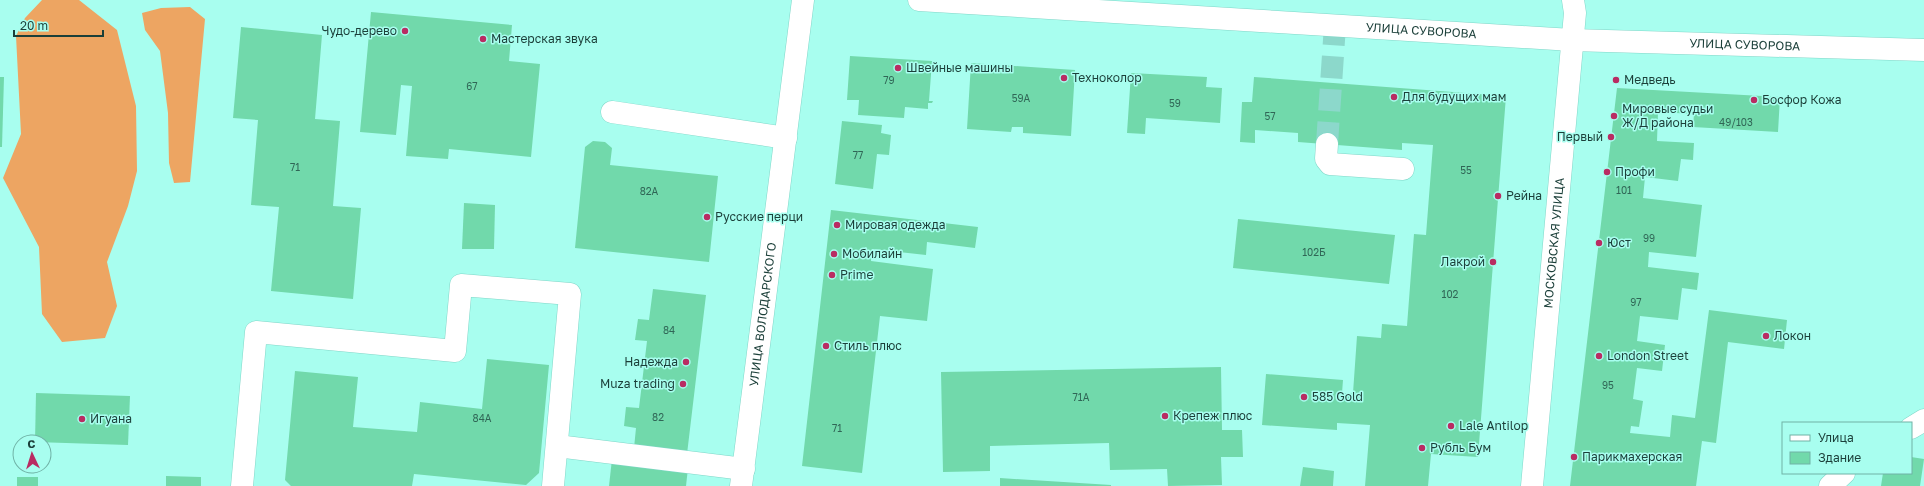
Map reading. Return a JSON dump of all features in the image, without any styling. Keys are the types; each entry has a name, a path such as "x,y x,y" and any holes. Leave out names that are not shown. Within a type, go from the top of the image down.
{"main road":[{"name":"УЛИЦА ВОЛОДАРСКОГО","path":"743,477 803,0"},
{"name":"УЛИЦА СУВОРОВА","path":"919,0 1150,7 1572,40 1924,50"},
{"name":"МОСКОВСКАЯ УЛИЦА","path":"1532,486 1575,13 1573,0"},
{"path":"612,112 786,138"},
{"path":"1327,144 1326,159 1330,164 1403,170"},
{"path":"242,486 256,332 454,351 461,285 570,294 553,486"},
{"path":"1912,427 1924,420"},
{"path":"556,446 743,477"},
{"path":"1830,486 1843,474"}],"shaded area":[{"path":"42,0 79,0 117,30 136,106 137,171 128,206 107,262 117,306 105,338 62,342 42,314 39,247 3,178 21,134 16,36 25,18"},
{"path":"190,7 205,19 190,182 174,183 169,163 168,113 160,51 145,30 142,13 161,8"}],"building":[{"path":"371,12 512,25 509,61 540,64 531,157 449,149 448,159 406,156 412,86 401,85 396,135 360,132"},
{"path":"241,27 322,35 315,119 340,121 333,206 361,208 353,299 271,291 279,207 251,205 258,120 233,118"},
{"path":"850,56 932,61 929,101 933,101 932,103 928,103 928,109 905,107 904,118 858,115 859,100 847,100"},
{"path":"971,63 1075,70 1071,136 1023,133 1023,127 1012,127 1011,132 967,129"},
{"path":"1131,73 1207,77 1206,87 1222,88 1220,123 1146,118 1145,134 1127,133"},
{"path":"0,77 4,77 2,147 0,147"},
{"path":"1254,77 1506,96 1478,457 1431,454 1428,486 1365,486 1370,425 1337,423 1337,430 1262,425 1266,374 1343,380 1342,393 1353,393 1357,336 1381,338 1382,324 1407,326 1414,234 1426,235 1433,145 1402,143 1402,150 1298,142 1298,133 1255,130 1255,143 1240,142 1242,102 1252,102"},
{"path":"1617,88 1780,97 1778,132 1693,127 1694,114 1658,112 1657,141 1694,143 1693,160 1681,159 1678,181 1645,177 1643,198 1702,205 1696,257 1649,252 1648,267 1699,273 1697,290 1682,288 1678,320 1640,316 1637,341 1665,345 1662,371 1637,368 1633,399 1643,401 1639,427 1631,426 1630,433 1670,437 1672,415 1695,418 1709,310 1787,320 1784,349 1728,342 1716,443 1702,441 1696,486 1570,486"},
{"path":"842,121 882,125 881,133 891,135 889,155 877,154 873,189 835,184"},
{"path":"593,141 605,142 612,148 610,165 718,176 709,262 575,248 585,147"},
{"path":"464,203 495,205 494,249 462,249"},
{"path":"831,210 978,227 975,248 927,242 926,255 872,249 871,261 933,269 927,321 880,316 862,473 802,466"},
{"path":"1238,219 1395,235 1389,284 1233,268"},
{"path":"653,289 706,295 687,454 634,448 636,428 624,426 626,407 639,408 647,341 635,340 638,319 649,320"},
{"path":"487,359 549,365 539,473 526,485 414,474 412,486 291,486 285,480 295,371 358,377 353,427 417,432 420,402 482,409"},
{"path":"1221,367 1222,430 1242,430 1243,457 1221,457 1222,485 1168,486 1167,469 1110,470 1109,443 990,446 990,471 943,472 941,372"},
{"name":"Игуана","path":"36,393 130,396 128,445 52,443 52,434 35,434"},
{"path":"1912,457 1924,459 1920,486 1881,486 1883,474 1912,474"},
{"path":"612,459 688,468 686,486 609,486"},
{"path":"1303,467 1334,471 1333,486 1300,486"},
{"path":"166,476 201,477 201,486 166,486"},
{"path":"17,477 38,477 38,486 17,486"},
{"path":"1000,478 1111,485 1111,486 1000,486"}],"tunnel":[{"path":"1327,144 1335,25"}],"place":[{"name":"Чудо-дерево","path":"405,31"},
{"name":"Мастерская звука","path":"483,39"},
{"name":"Швейные машины","path":"898,68"},
{"name":"Техноколор","path":"1064,78"},
{"name":"Медведь","path":"1616,80"},
{"name":"Для будущих мам","path":"1394,97"},
{"name":"Босфор Кожа","path":"1754,100"},
{"name":"Мировые судьи Ж/Д района","path":"1614,116"},
{"name":"Первый","path":"1611,137"},
{"name":"Профи","path":"1607,172"},
{"name":"Рейна","path":"1498,196"},
{"name":"Русские перци","path":"707,217"},
{"name":"Мировая одежда","path":"837,225"},
{"name":"Юст","path":"1599,243"},
{"name":"Мобилайн","path":"834,254"},
{"name":"Лакрой","path":"1493,262"},
{"name":"Prime","path":"832,275"},
{"name":"Локон","path":"1766,336"},
{"name":"Стиль плюс","path":"826,346"},
{"name":"London Street","path":"1599,356"},
{"name":"Надежда","path":"686,362"},
{"name":"Muza trading","path":"683,384"},
{"name":"585 Gold","path":"1304,397"},
{"name":"Крепеж плюс","path":"1165,416"},
{"name":"Игуана","path":"82,419"},
{"name":"Lale Antilop","path":"1451,426"},
{"name":"Рубль Бум","path":"1422,448"},
{"name":"Парикмахерская","path":"1574,457"}]}
